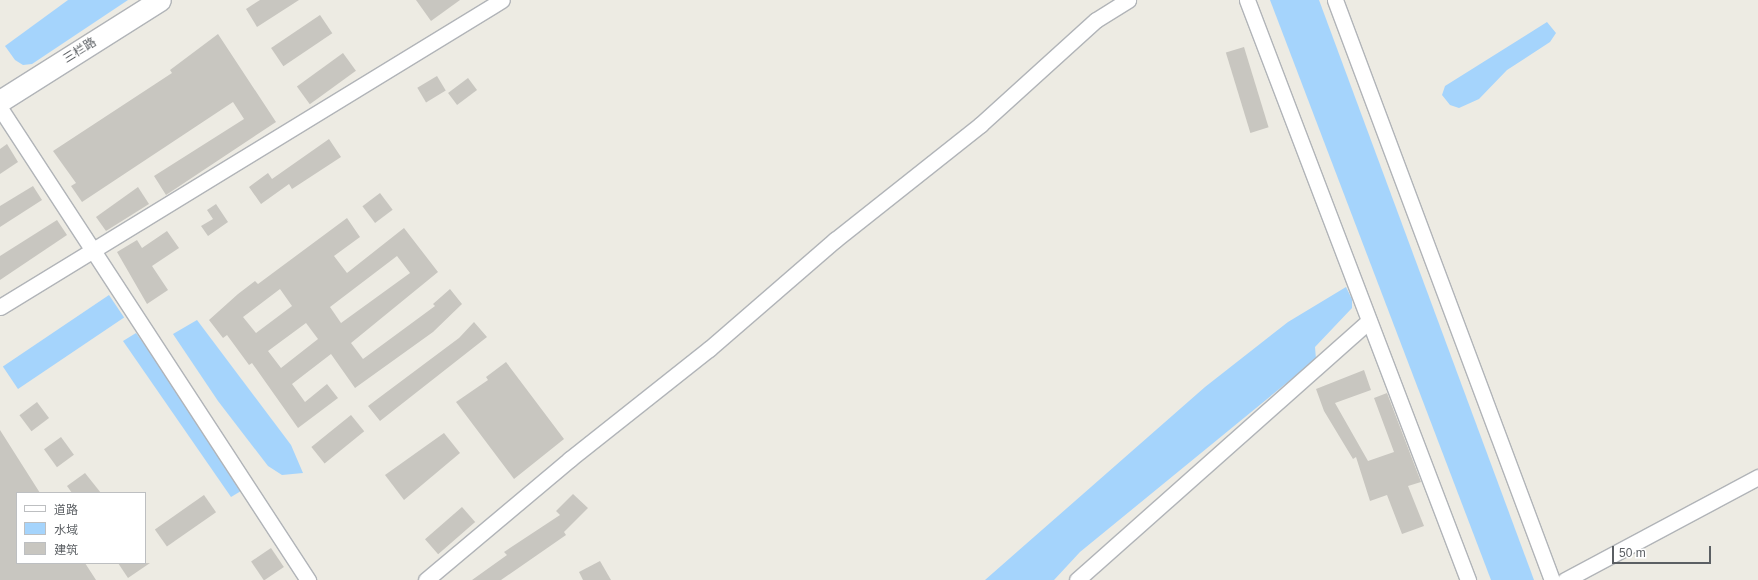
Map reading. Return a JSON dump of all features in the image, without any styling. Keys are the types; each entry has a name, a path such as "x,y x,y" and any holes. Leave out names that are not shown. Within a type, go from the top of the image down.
{"main road":[{"name":"三栏路","path":"0,101 160,0"}],"street":[{"path":"0,307 502,0"},
{"path":"426,580 570,459 709,349 835,240 980,125 1096,20 1128,0"},
{"path":"1247,0 1468,580"},
{"path":"1335,0 1552,580"},
{"path":"0,108 308,580"},
{"path":"1077,580 1369,321"},
{"path":"1565,580 1758,477"}],"water":[{"path":"68,0 128,0 32,64 23,65 15,60 5,46"},
{"path":"1270,0 1319,0 1534,580 1491,580"},
{"path":"1547,22 1556,33 1550,42 1507,70 1479,99 1459,108 1450,105 1442,95 1445,86"},
{"path":"1346,287 1352,299 1352,308 1315,347 1316,359 1080,552 1054,580 985,580 1205,387 1288,322"},
{"path":"109,295 124,317 18,389 3,367"},
{"path":"197,320 291,445 303,473 282,475 268,466 218,401 173,334"},
{"path":"136,333 182,396 241,491 231,497 123,341"}],"building":[{"path":"260,0 299,0 257,27 246,9"},
{"path":"416,0 460,0 431,21"},
{"path":"320,15 332,33 283,66 271,48"},
{"path":"218,34 276,122 166,195 154,176 244,119 233,102 82,202 71,186 76,183 53,151 172,73 170,70"},
{"path":"1244,47 1269,127 1250,133 1226,53"},
{"path":"343,53 356,71 310,104 297,87"},
{"path":"437,76 446,91 426,102 417,88"},
{"path":"468,78 477,90 457,105 448,93"},
{"path":"329,139 341,157 292,189 289,184 261,204 249,187 268,173 272,179"},
{"path":"7,144 18,162 0,174 0,149"},
{"path":"33,186 42,200 0,227 0,206"},
{"path":"138,187 149,204 106,231 96,217"},
{"path":"380,193 393,210 375,223 362,206"},
{"path":"216,204 228,222 208,236 201,226 213,219 207,210"},
{"path":"347,218 360,237 334,256 347,273 404,228 438,272 351,343 363,359 435,306 433,304 450,289 462,304 433,332 355,388 331,354 292,384 305,402 327,384 338,398 298,428 252,363 249,365 227,335 223,338 209,320 255,281 258,284","holes":["397,256 410,273 341,323 330,307","280,289 292,306 256,333 243,317","306,323 318,339 281,368 268,351"]},
{"path":"57,220 67,235 0,280 0,256"},
{"path":"167,231 179,248 152,266 168,290 147,304 117,252 137,240 142,248"},
{"path":"474,322 487,337 380,421 368,406 459,338"},
{"path":"506,362 564,439 514,479 456,402 488,380 486,377"},
{"path":"1364,370 1371,390 1335,403 1368,461 1394,452 1374,398 1387,393 1421,482 1408,486 1424,526 1402,534 1387,495 1370,501 1356,457 1353,459 1324,411 1316,389"},
{"path":"37,402 49,418 31,431 19,415"},
{"path":"351,415 364,431 325,463 311,447"},
{"path":"0,430 39,492 16,492 16,564 86,564 96,580 0,580"},
{"path":"444,433 460,453 404,500 385,475"},
{"path":"61,437 74,455 57,467 44,449"},
{"path":"85,473 100,492 71,492 67,486"},
{"path":"573,494 588,508 564,532 566,535 501,580 472,580 507,555 504,552 560,515 556,511"},
{"path":"204,495 216,512 167,547 155,529"},
{"path":"462,507 475,522 438,554 425,539"},
{"path":"271,548 284,567 264,580 251,561"},
{"path":"600,561 611,580 583,580 579,572"},
{"path":"150,563 128,578 119,564"}]}
